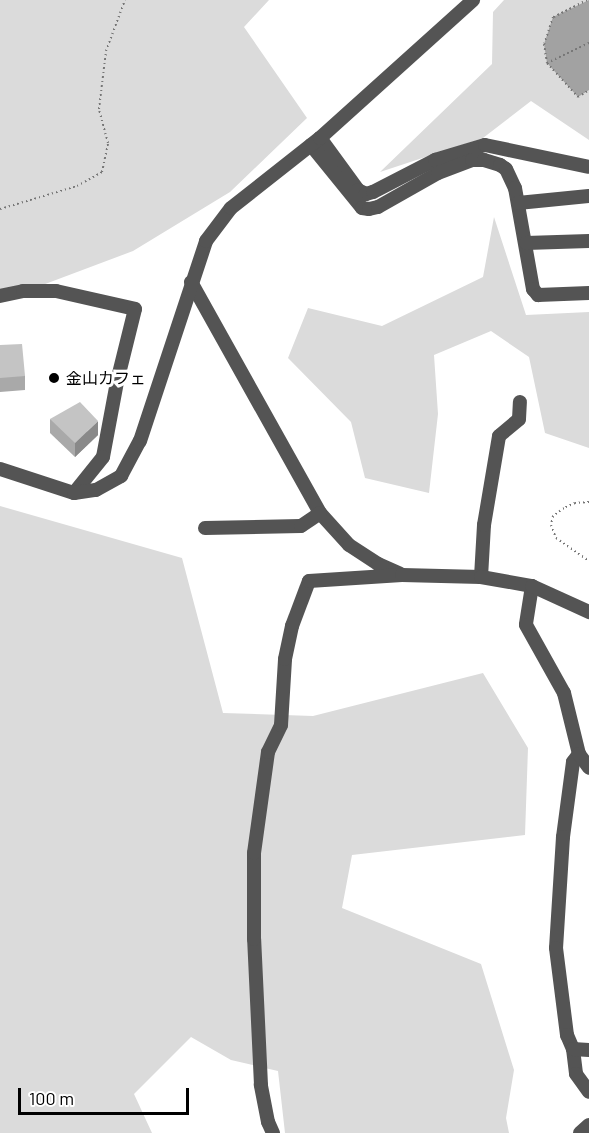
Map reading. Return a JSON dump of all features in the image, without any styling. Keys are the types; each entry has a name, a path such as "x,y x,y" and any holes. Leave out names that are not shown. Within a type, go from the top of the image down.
{"street":[{"path":"0,469 74,493 96,490 121,476 140,441 206,241 231,208 316,141 473,0"},
{"path":"316,141 358,190 366,194 435,160 485,145 589,167"},
{"path":"316,141 362,207 378,207 438,173 472,160 484,160 506,169 513,183 518,203 531,284 538,295 589,293"},
{"path":"518,203 589,196"},
{"path":"526,243 589,241"},
{"path":"191,282 320,513 349,545 378,564 402,575"},
{"path":"0,296 23,291 56,291 135,309 103,457 74,493"},
{"path":"481,577 484,525 499,436 519,419 520,402"},
{"path":"205,528 301,526 320,513"},
{"path":"273,1133 268,1122 261,1085 254,939 254,853 268,752 281,725 285,659 292,626 309,581 402,575 481,577 532,586 589,612"},
{"path":"532,586 526,625 564,693 579,754 589,768"},
{"path":"579,754 573,762 563,837 556,948 560,1000 567,1035 573,1049 576,1074 589,1092"},
{"path":"573,1049 589,1050"},
{"path":"580,1133 589,1125"}],"path":[{"path":"0,209 77,186 102,172 108,143 99,109 106,51 125,0"},
{"path":"587,0 553,17 544,44 547,63 578,97 589,90"},
{"path":"547,63 589,44"},
{"path":"589,502 575,503 564,508 553,516 550,525 556,538 589,561"}],"shaded area":[{"path":"0,0 269,0 244,27 307,118 230,192 133,251 0,301"},
{"path":"504,0 589,0 589,140 531,101 483,138 380,172 492,64 493,12"},
{"path":"589,0 589,90 578,97 547,63 544,44 553,17"},
{"path":"494,217 526,315 589,312 589,448 545,433 529,357 491,331 434,355 438,414 429,493 365,478 351,422 288,358 308,308 382,326 483,277"},
{"path":"0,506 182,558 223,713 313,716 483,673 528,748 525,835 352,855 342,908 481,964 514,1070 506,1118 509,1133 285,1133 278,1071 231,1060 191,1037 134,1094 152,1133 0,1133"}],"building":[{"path":"22,344 25,376 0,378 0,345"},
{"path":"80,402 98,421 75,443 50,419"}],"place":[{"name":"金山カフェ","path":"54,378"}]}
